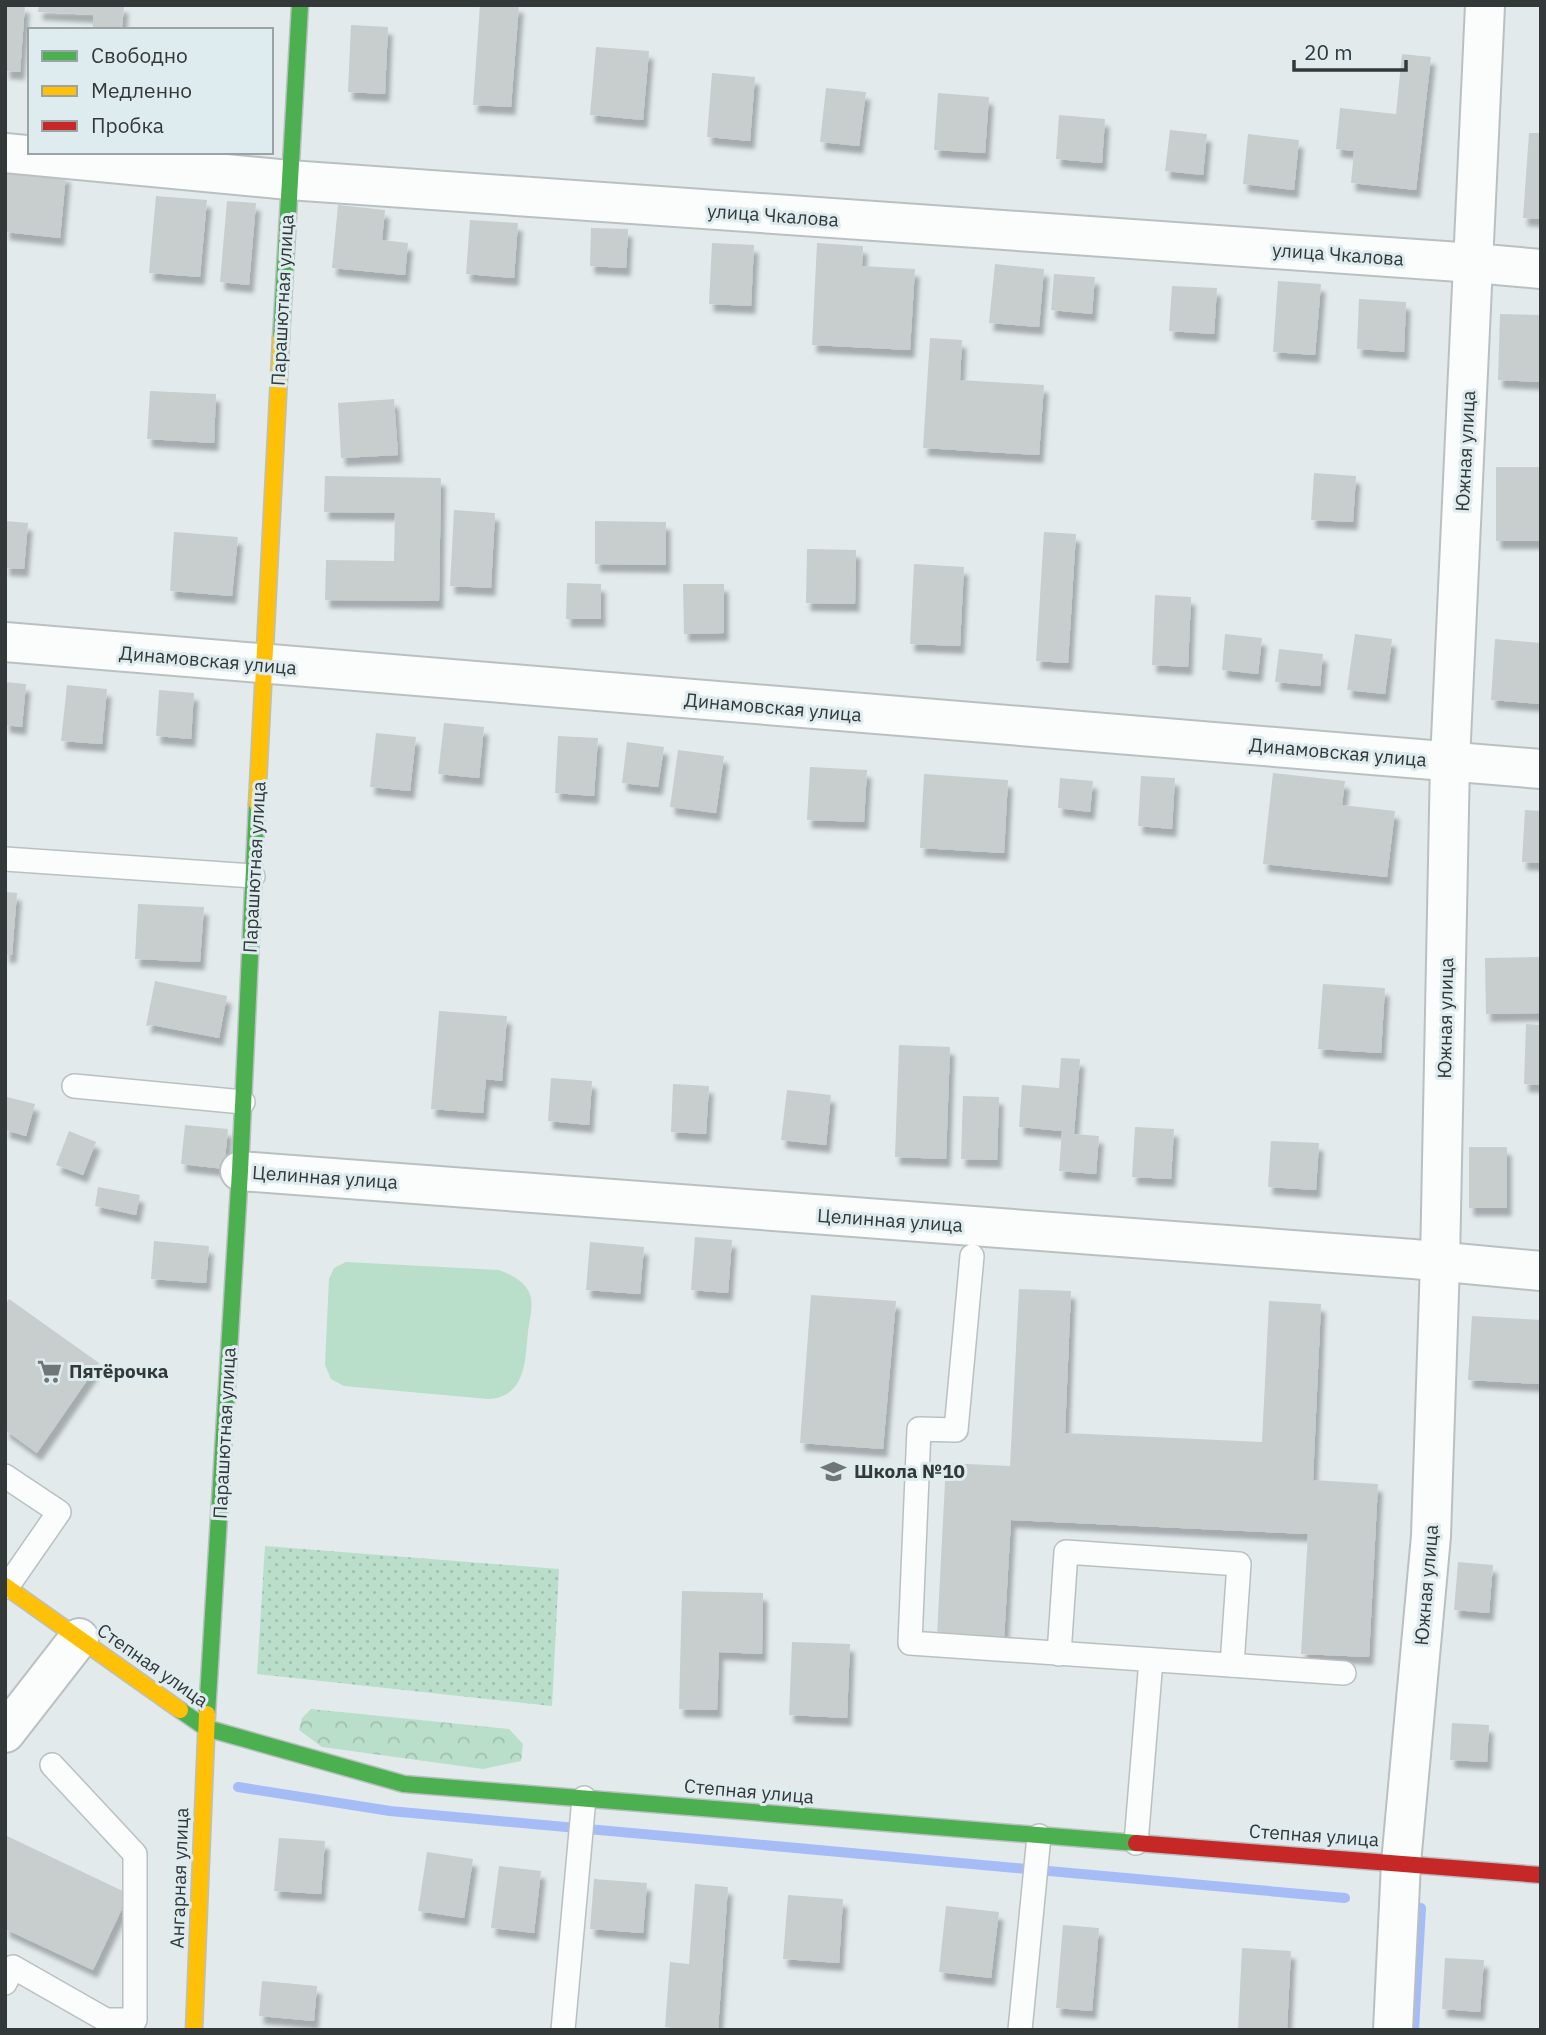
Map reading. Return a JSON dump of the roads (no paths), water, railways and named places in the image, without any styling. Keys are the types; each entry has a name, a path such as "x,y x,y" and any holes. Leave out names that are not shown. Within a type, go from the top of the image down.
{"street":[{"name":"Парашютная улица","path":"206,1728 240,1171 263,665 300,5"},
{"name":"Южная улица","path":"1393,2030 1402,1863 1431,1536 1440,1262 1450,761 1485,5"},
{"name":"улица Чкалова","path":"5,153 289,180 1541,269"},
{"name":"Динамовская улица","path":"5,642 1541,769"},
{"name":"Целинная улица","path":"240,1171 1541,1271"},
{"name":"Степная улица","path":"6,1586 206,1728 404,1784 583,1809 1038,1846 1136,1843 1541,1874"},
{"path":"5,1733 79,1638"},
{"name":"Ангарная улица","path":"194,2030 206,1728"}],"lane":[{"path":"5,859 253,876"},
{"path":"74,1086 243,1102"},
{"path":"972,1256 956,1430 919,1429 910,1643 1344,1672"},
{"path":"5,1476 59,1512 6,1586"},
{"path":"1059,1654 1066,1552 1239,1564 1232,1665"},
{"path":"1136,1843 1151,1660"},
{"path":"5,1983 13,1967 106,2020 134,2025 135,1854 52,1765"},
{"path":"564,2030 583,1809"},
{"path":"1020,2030 1038,1846"}],"waterway":[{"path":"238,1787 390,1811 1345,1898"},
{"path":"1414,2030 1421,1908"}],"place":[{"name":"Пятёрочка","path":"49,1371"},
{"name":"Школа №10","path":"834,1471"}]}
